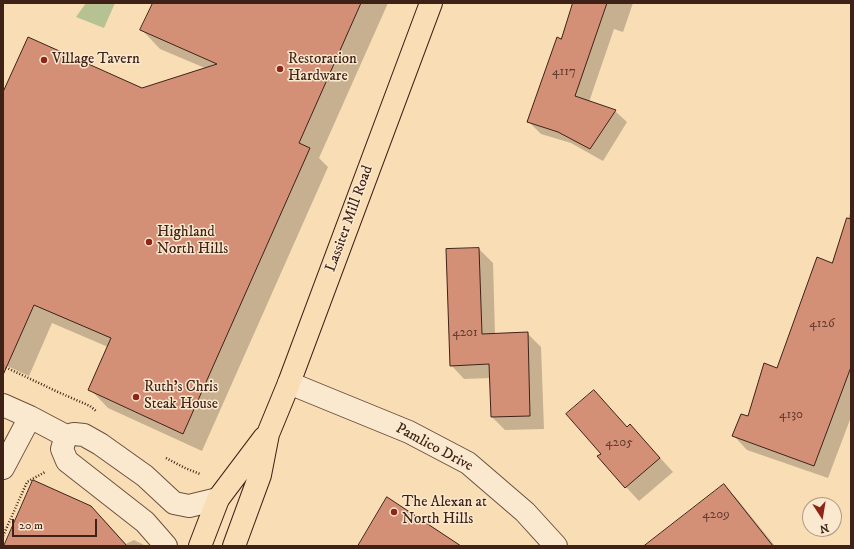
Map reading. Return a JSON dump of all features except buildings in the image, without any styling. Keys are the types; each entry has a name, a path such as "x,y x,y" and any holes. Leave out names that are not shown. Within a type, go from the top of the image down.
{"main road":[{"name":"Lassiter Mill Road","path":"234,546 260,475 268,434 289,383 431,3"},
{"name":"Lassiter Mill Road","path":"200,546 218,499 268,434"}],"street":[{"name":"Pamlico Drive","path":"289,383 409,432 468,463 525,512 556,546"},
{"path":"3,405 66,436 74,434 84,435 100,444 145,476 174,502 189,506 218,499"},
{"path":"3,468 30,417"},
{"path":"66,436 62,448 67,461 145,522 166,546"}],"path":[{"path":"3,366 58,392"},
{"path":"3,536 27,482 46,472"}],"green space":[{"path":"86,3 115,3 104,28 76,17"}],"place":[{"name":"Village Tavern","path":"44,60"},
{"name":"Restoration Hardware","path":"280,69"},
{"name":"Highland North Hills","path":"149,242"},
{"name":"Ruth's Chris Steak House","path":"136,397"},
{"name":"The Alexan at North Hills","path":"394,512"}]}
